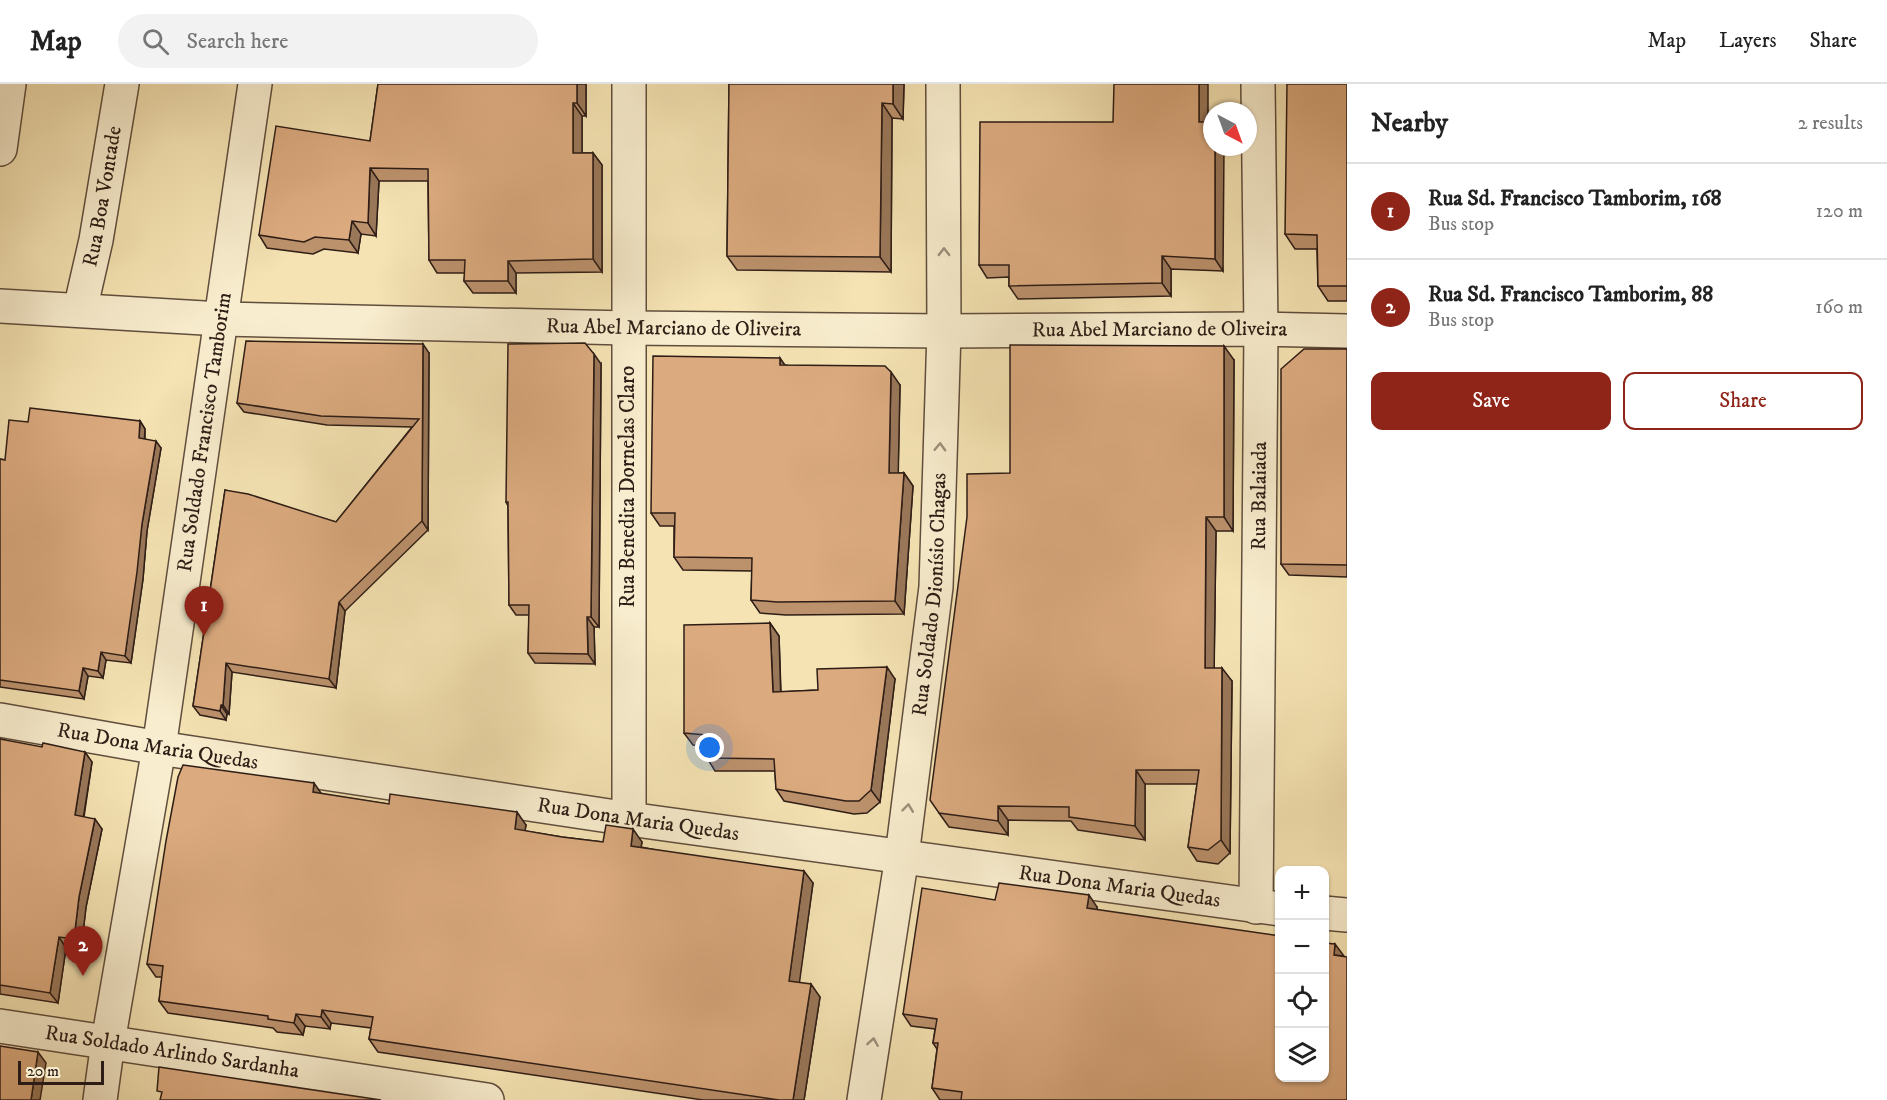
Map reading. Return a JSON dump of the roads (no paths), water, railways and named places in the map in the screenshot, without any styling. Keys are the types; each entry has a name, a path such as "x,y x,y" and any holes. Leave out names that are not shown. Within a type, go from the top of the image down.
{"street":[{"path":"0,149 9,84"},
{"name":"Rua Boa Vontade","path":"81,310 96,240 122,84"},
{"name":"Rua Soldado Francisco Tamborim","path":"100,1100 159,748 255,84"},
{"name":"Rua Benedita Dornelas Claro","path":"629,84 629,819"},
{"name":"Rua Soldado Dionísio Chagas","path":"864,1100 902,856 936,587 944,331 943,84"},
{"name":"Rua Balaiada","path":"1258,84 1268,908"},
{"name":"Rua Abel Marciano de Oliveira","path":"0,306 222,319 628,328 1347,331"},
{"name":"Rua Dona Maria Quedas","path":"0,720 159,748 629,819 1268,908"},
{"path":"1329,913 1347,915"},
{"name":"Rua Soldado Arlindo Sardanha","path":"0,1026 487,1100"}],"place":[{"name":"Rua Sd. Francisco Tamborim, 168","path":"204,636"},
{"name":"Rua Sd. Francisco Tamborim, 88","path":"83,976"}]}
